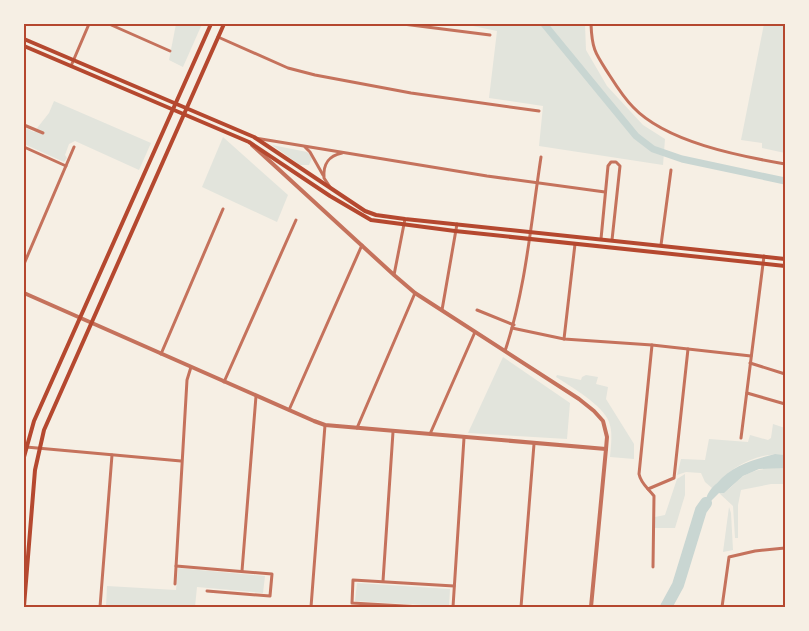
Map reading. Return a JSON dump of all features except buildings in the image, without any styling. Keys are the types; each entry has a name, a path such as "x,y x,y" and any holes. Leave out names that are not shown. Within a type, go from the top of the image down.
{"main road":[{"path":"24,457 34,422 211,24"},
{"path":"24,606 33,483 39,448 49,418 224,24"},
{"path":"24,38 254,137 370,214 785,259"},
{"path":"24,46 249,142 366,218 455,231 785,266"}],"street":[{"path":"71,66 89,24"},
{"path":"109,24 170,51"},
{"path":"403,24 490,35"},
{"path":"591,24 594,49 615,84 634,108 662,129 699,144 785,164"},
{"path":"218,36 288,68 315,75 410,93 539,111"},
{"path":"24,124 44,133"},
{"path":"254,137 537,183 605,192"},
{"path":"249,142 415,293 579,399 603,421 606,431 606,450 591,607"},
{"path":"304,145 334,191"},
{"path":"24,147 66,166"},
{"path":"24,264 74,147"},
{"path":"324,178 324,168 329,158 348,152"},
{"path":"505,351 522,288 541,157"},
{"path":"601,239 608,166 611,162 616,162 620,166 612,240"},
{"path":"661,246 671,170"},
{"path":"161,354 223,209"},
{"path":"394,275 405,219"},
{"path":"224,382 296,220"},
{"path":"442,310 456,224"},
{"path":"564,339 575,244"},
{"path":"289,410 362,245"},
{"path":"741,438 764,256"},
{"path":"24,293 325,425 606,450"},
{"path":"357,428 415,293"},
{"path":"477,310 513,326 564,339 652,345 751,356"},
{"path":"429,434 475,332"},
{"path":"652,345 638,474 641,483 654,496 653,567"},
{"path":"648,489 674,478 688,349"},
{"path":"750,363 785,374"},
{"path":"175,584 181,461 187,380 191,367"},
{"path":"747,393 785,404"},
{"path":"242,571 256,396"},
{"path":"311,607 325,425"},
{"path":"383,582 393,432"},
{"path":"453,607 464,438"},
{"path":"521,607 534,444"},
{"path":"26,447 181,461"},
{"path":"100,607 112,454"},
{"path":"722,607 729,558 755,550 785,548"},
{"path":"176,566 272,574 270,596 207,591"},
{"path":"421,607 352,604 354,580 454,586"}],"shaded area":[{"path":"176,24 202,24 183,67 169,60"},
{"path":"463,24 585,24 586,50 607,86 643,125 665,139 663,165 539,146 543,106 489,98 497,31"},
{"path":"764,24 785,24 785,153 762,148 762,143 741,140"},
{"path":"54,101 151,143 139,170 75,141 69,144 65,155 67,158 64,162 24,144 24,127 34,132 49,113"},
{"path":"223,137 288,195 277,222 202,187"},
{"path":"272,145 307,152 312,158 309,165 300,165"},
{"path":"503,357 570,403 567,439 468,433"},
{"path":"557,375 581,380 586,375 598,377 596,384 608,387 606,399 634,444 634,459 610,457 611,430 606,416 586,396 556,377"},
{"path":"773,424 785,428 785,455 775,454 754,458 745,462 727,474 712,488 705,482 701,473 686,472 677,475 681,459 705,460 709,439 748,442 750,435 768,440 771,438"},
{"path":"775,454 785,455 785,468 759,469 743,476 724,493 719,493 702,510 703,515 696,522 694,521 700,512 699,509 703,499 706,499 713,486 723,477 737,467"},
{"path":"785,468 785,484 771,484 741,490 738,505 738,538 735,538 733,506 719,493 728,490 742,477 757,470"},
{"path":"685,474 685,495 675,528 655,528 655,517 665,515 677,479"},
{"path":"729,507 733,550 723,552"},
{"path":"178,568 265,576 263,593 197,587 195,607 106,607 107,586 176,590"},
{"path":"357,583 450,589 449,607 422,607 422,605 355,601"}],"waterway":[{"path":"544,24 636,136 653,149 682,159 785,181"},
{"path":"666,607 678,585 701,510 706,503"}]}
